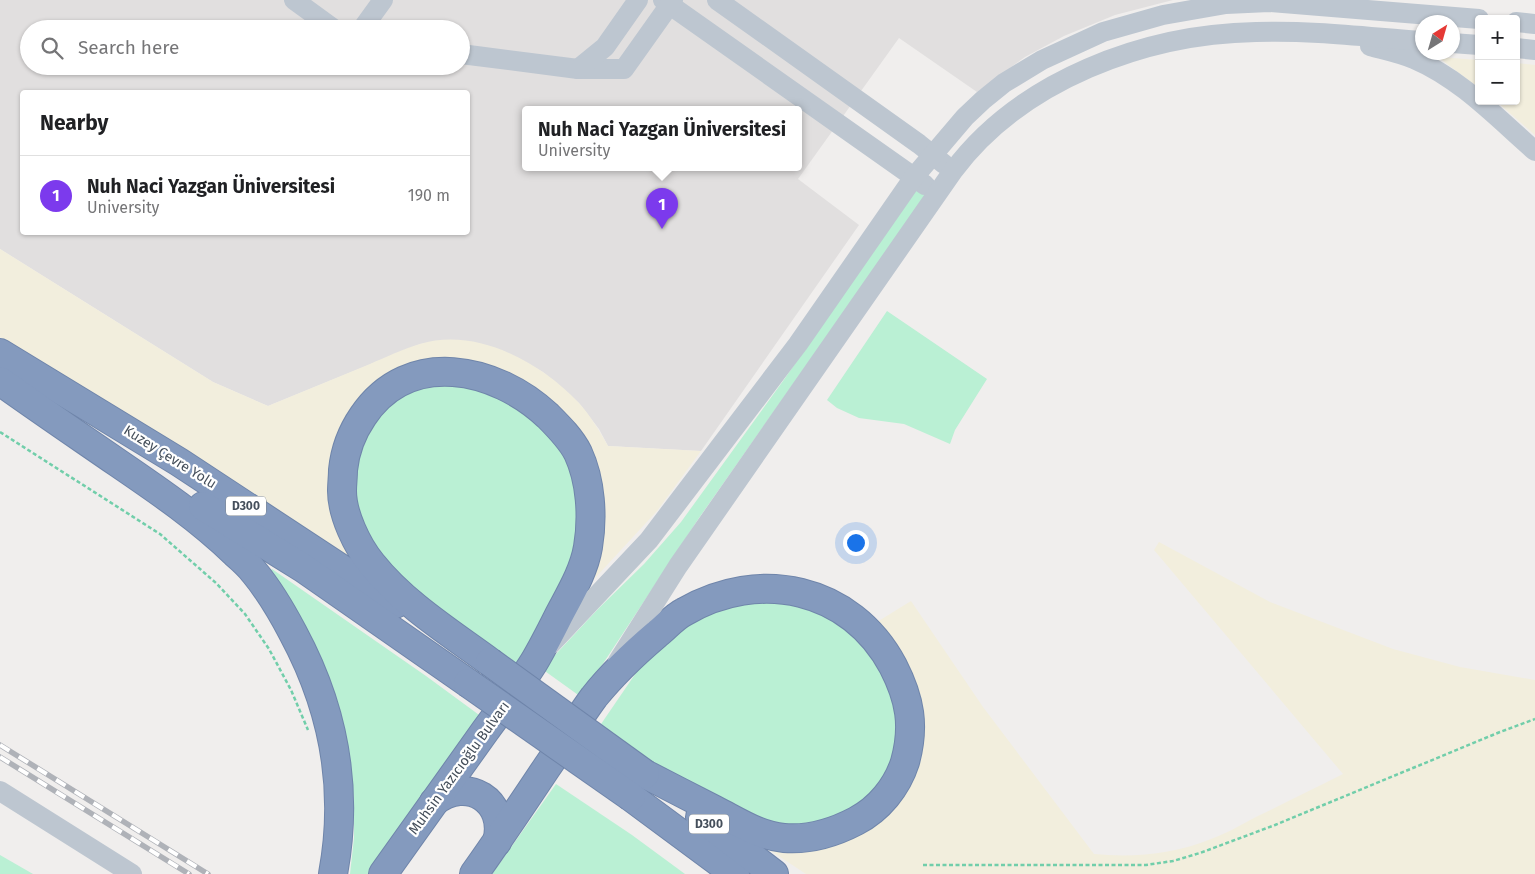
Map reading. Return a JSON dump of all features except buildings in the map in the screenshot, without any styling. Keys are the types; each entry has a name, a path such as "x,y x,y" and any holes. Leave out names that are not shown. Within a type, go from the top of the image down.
{"highway":[{"name":"Kuzey Çevre Yolu","path":"0,352 178,462 406,611 490,662"},
{"name":"Muhsin Yazıcıoğlu Bulvarı","path":"383,874 534,662 576,582 588,549 591,514 588,483 578,453 560,428 543,411 510,388 480,376 450,370 418,374 391,386 370,406 353,432 344,462 342,493 350,528 371,563 399,592 435,622 490,662"},
{"path":"0,381 170,498 217,536 254,572 281,611 302,649 317,684 336,752 340,784 340,817 338,850 333,874"},
{"name":"Kuzey Çevre Yolu","path":"0,381 303,568 631,797 735,874"},
{"path":"474,874 595,696 643,646 683,612 726,593 766,587 806,593 832,603 873,636 888,657 900,680 911,727 900,777 886,797 866,816 841,829 813,836 784,838 756,831 645,774"},
{"name":"D300","path":"490,662 645,774 774,874"},
{"path":"434,802 455,791 471,792 485,799 495,811 498,819 499,834 497,842"}],"street":[{"path":"294,0 322,20"},
{"path":"369,20 383,0"},
{"path":"578,69 605,47 638,0"},
{"path":"718,0 934,155 953,171"},
{"path":"470,55 578,69 624,68 668,2 938,193"},
{"path":"534,662 648,540 798,344 914,177 971,112 1004,83 1042,60 1103,32 1163,15 1226,4 1269,2 1320,3 1475,19"},
{"path":"1320,3 1328,34"},
{"path":"1520,22 1535,24"},
{"path":"595,696 678,566 953,171 976,144 1014,111 1069,78 1110,60 1169,43 1210,36 1296,31 1415,40"},
{"path":"1328,34 1412,58 1435,70 1474,97 1535,151"},
{"path":"1460,44 1475,46"},
{"path":"1520,48 1535,50"},
{"path":"0,791 132,874"}],"path":[{"path":"0,432 160,534 216,583 245,614 269,649 291,690 311,738"},
{"path":"923,865 1146,864 1186,858 1274,825 1535,719"}],"shaded area":[{"path":"0,0 1173,0 1115,15 1064,36 1025,57 977,92 899,38 798,179 859,225 701,451 608,446 599,429 579,403 543,372 495,349 463,341 448,340 420,344 268,406 213,382 0,249"}],"green space":[{"path":"917,189 926,195 699,518 581,697 542,669 598,609 644,564 681,522 783,381"},
{"path":"887,311 987,379 955,430 950,444 904,424 859,418 837,408 827,400"},
{"path":"431,381 497,391 558,441 579,489 574,570 515,668 405,588 359,523 355,488 357,464 373,425 389,404"},
{"path":"272,569 486,720 378,874 350,874 354,838 354,802 350,761 342,720 267,575"},
{"path":"804,600 872,645 906,733 874,802 794,832 714,804 599,727 640,667 694,620 728,603"},
{"path":"556,784 632,835 685,874 492,874"},
{"path":"0,855 33,874 0,874"}],"sand":[{"path":"1442,60 1475,60 1475,85"},
{"path":"1520,63 1535,65 1535,135 1501,105 1520,105"},
{"path":"0,249 213,382 268,406 414,346 441,340 463,340 485,344 506,352 526,362 563,387 582,407 608,446 701,451 657,511 584,590 600,501 506,372 466,359 445,358 423,361 358,401 350,560 173,442 0,337"},
{"path":"1159,542 1270,602 1393,649 1460,667 1535,680 1535,874 806,874 750,837 806,846 911,769 877,622 911,601 983,707 1094,854 1154,854 1197,844 1230,831 1343,774 1154,550"}],"railway":[{"path":"0,745 208,874"},
{"path":"0,757 189,874"}],"place":[{"name":"Nuh Naci Yazgan Üniversitesi","path":"662,229"}]}
